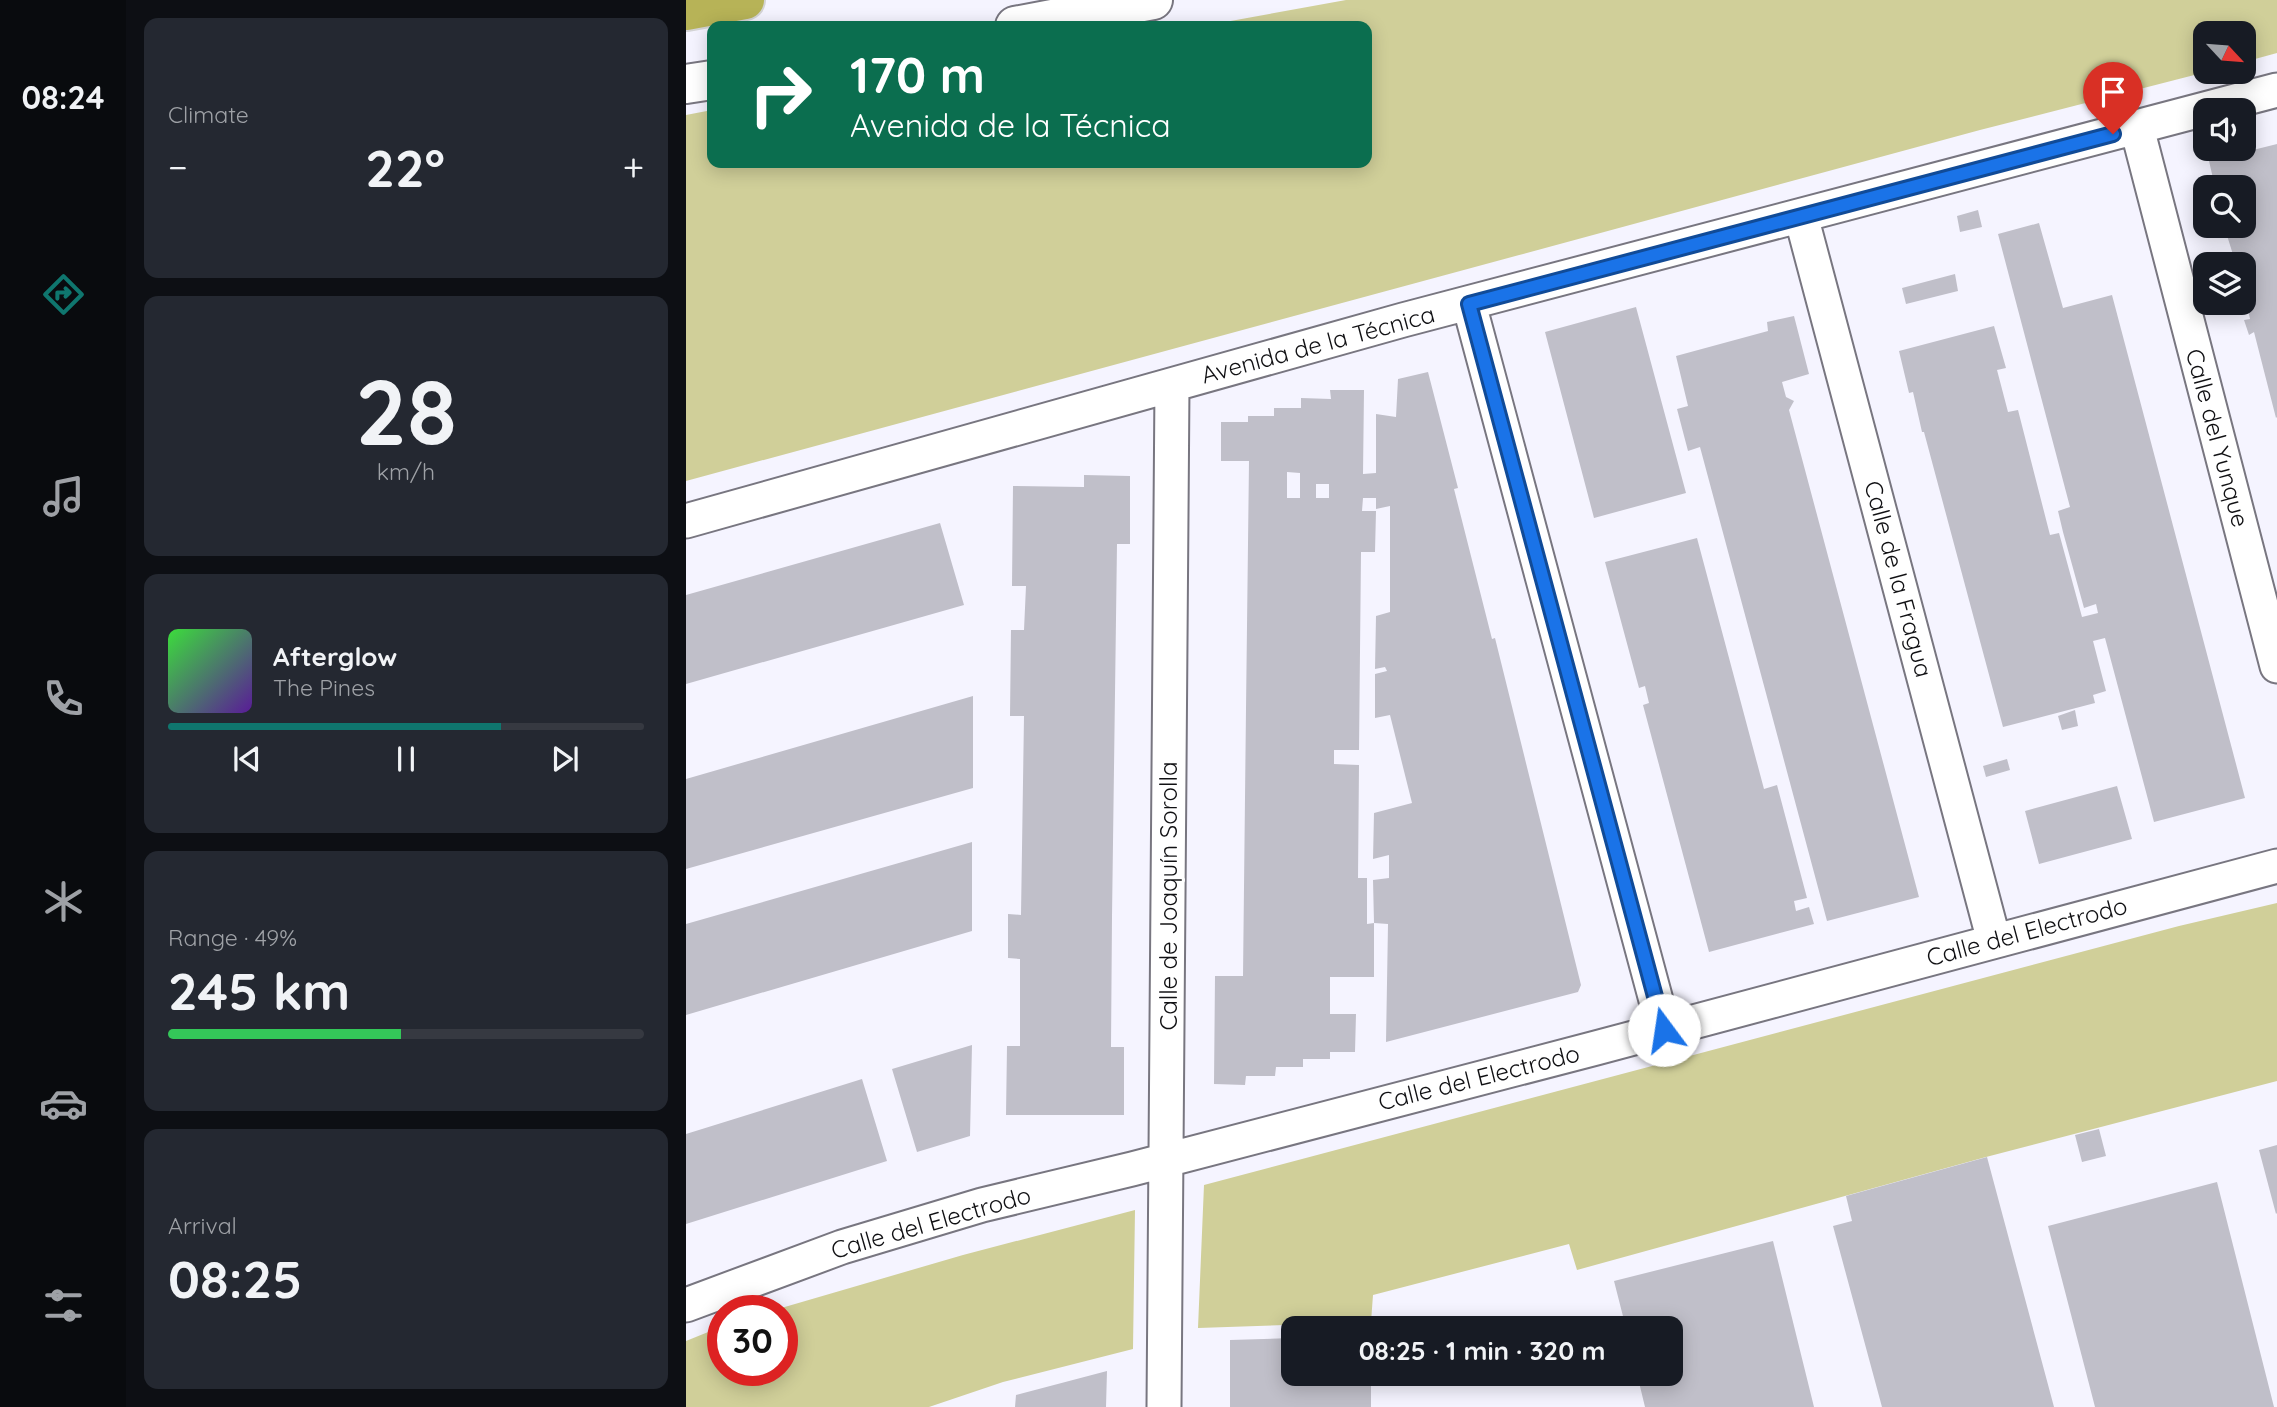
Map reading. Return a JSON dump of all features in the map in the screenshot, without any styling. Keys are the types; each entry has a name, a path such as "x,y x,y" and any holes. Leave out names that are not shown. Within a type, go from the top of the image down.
{"highway":[{"path":"686,11 745,0"}],"main road":[{"path":"1042,21 1153,0"},
{"path":"686,84 707,80"}],"street":[{"name":"Avenida de la Técnica","path":"686,521 1390,324 2277,90"},
{"name":"Calle del Yunque","path":"2137,128 2277,666"},
{"name":"Calle de la Fragua","path":"1801,216 1994,941"},
{"path":"1469,304 1664,1030"},
{"name":"Calle de Joaquín Sorolla","path":"1164,1407 1172,386"},
{"name":"Calle del Electrodo","path":"686,1305 868,1239 982,1205 1664,1030 2277,866"}],"shaded area":[{"path":"1346,0 2277,0 2277,53 2256,59 2256,21 2193,21 2193,75 1980,130 686,481 686,115 707,111 707,168 1372,168 1372,21 1230,21"},
{"path":"2277,903 2277,1081 1986,1157 1577,1270 1569,1244 1373,1295 1371,1316 1281,1316 1281,1325 1198,1328 1204,1185 2179,926"},
{"path":"1135,1210 1133,1349 1003,1382 929,1407 686,1407 686,1341 707,1332 707,1386 798,1386 798,1303 963,1255"}],"building":[{"path":"2277,144 2276,418 2254,332 2249,335 2244,320 2250,319 2249,315 2256,315 2256,252 2232,252 2228,238 2256,238 2256,175 2212,175 2209,161 2256,161 2256,149"},
{"path":"1978,210 1982,227 1960,232 1957,216"},
{"path":"2039,223 2063,308 2112,295 2245,798 2154,822 2105,638 2093,641 2106,691 2093,695 2095,703 2003,727 1913,392 1909,393 1899,351 1994,326 2006,368 1997,370 2008,412 2018,410 2050,535 2059,533 2082,617 2098,613 2096,604 2084,608 2063,532 2058,511 2070,507 1998,234"},
{"path":"1955,274 1958,291 1906,304 1902,288"},
{"path":"1636,307 1686,493 1594,518 1545,332"},
{"path":"1794,316 1809,374 1782,382 1786,397 1794,401 1789,410 1919,897 1827,921 1700,447 1688,451 1677,409 1688,406 1676,356 1768,331 1767,322"},
{"path":"1428,372 1458,488 1454,489 1492,639 1495,638 1581,985 1578,992 1386,1042 1388,924 1374,923 1374,977 1330,977 1330,1014 1356,1014 1355,1052 1330,1052 1330,1059 1303,1059 1303,1067 1276,1067 1275,1076 1246,1076 1245,1085 1214,1084 1215,976 1243,976 1249,461 1221,461 1221,422 1248,422 1248,416 1274,416 1274,408 1301,408 1301,398 1331,399 1330,390 1364,390 1363,474 1376,473 1376,414 1396,417 1398,379","holes":["1287,472 1300,473 1300,498 1287,498","1316,484 1329,484 1329,498 1316,498","1363,498 1376,498 1376,509 1390,506 1390,612 1376,616 1375,669 1385,667 1387,671 1375,674 1375,718 1390,715 1412,803 1374,813 1373,859 1389,855 1389,878 1373,880 1374,923 1367,924 1367,878 1358,878 1359,765 1334,764 1334,750 1359,750 1361,552 1375,552 1376,511 1362,511"]},
{"path":"1084,475 1130,476 1130,544 1117,544 1112,917 1111,1047 1124,1047 1124,1115 1006,1115 1007,1046 1020,1046 1020,959 1008,958 1008,914 1021,915 1024,716 1010,716 1011,630 1024,630 1026,586 1012,586 1013,486 1084,487"},
{"path":"940,523 964,605 686,684 686,595"},
{"path":"1697,538 1764,789 1777,785 1807,898 1794,901 1796,911 1809,907 1814,924 1709,952 1643,705 1649,703 1645,686 1639,688 1605,562"},
{"path":"973,696 973,788 686,869 686,779"},
{"path":"2075,710 2078,726 2062,730 2058,716"},
{"path":"2007,759 2010,770 1986,777 1983,766"},
{"path":"2117,786 2132,839 2039,864 2025,811"},
{"path":"972,842 972,931 686,1015 686,924"},
{"path":"972,1045 970,1136 917,1152 892,1069"},
{"path":"862,1079 887,1161 686,1224 686,1134"},
{"path":"2099,1129 2106,1156 2082,1162 2075,1135"},
{"path":"2277,1145 2277,1213 2276,1214 2259,1150"},
{"path":"1987,1157 2054,1407 1882,1407 1833,1226 1852,1221 1846,1196"},
{"path":"2217,1182 2274,1407 2095,1407 2048,1226"},
{"path":"1773,1241 1814,1407 1645,1407 1640,1386 1683,1386 1683,1316 1623,1316 1614,1281"},
{"path":"1281,1338 1281,1386 1371,1386 1371,1407 1230,1407 1230,1340"},
{"path":"1107,1371 1106,1407 1015,1407 1016,1395"}],"route":[{"path":"1664,1030 1469,304 2113,134"}]}
